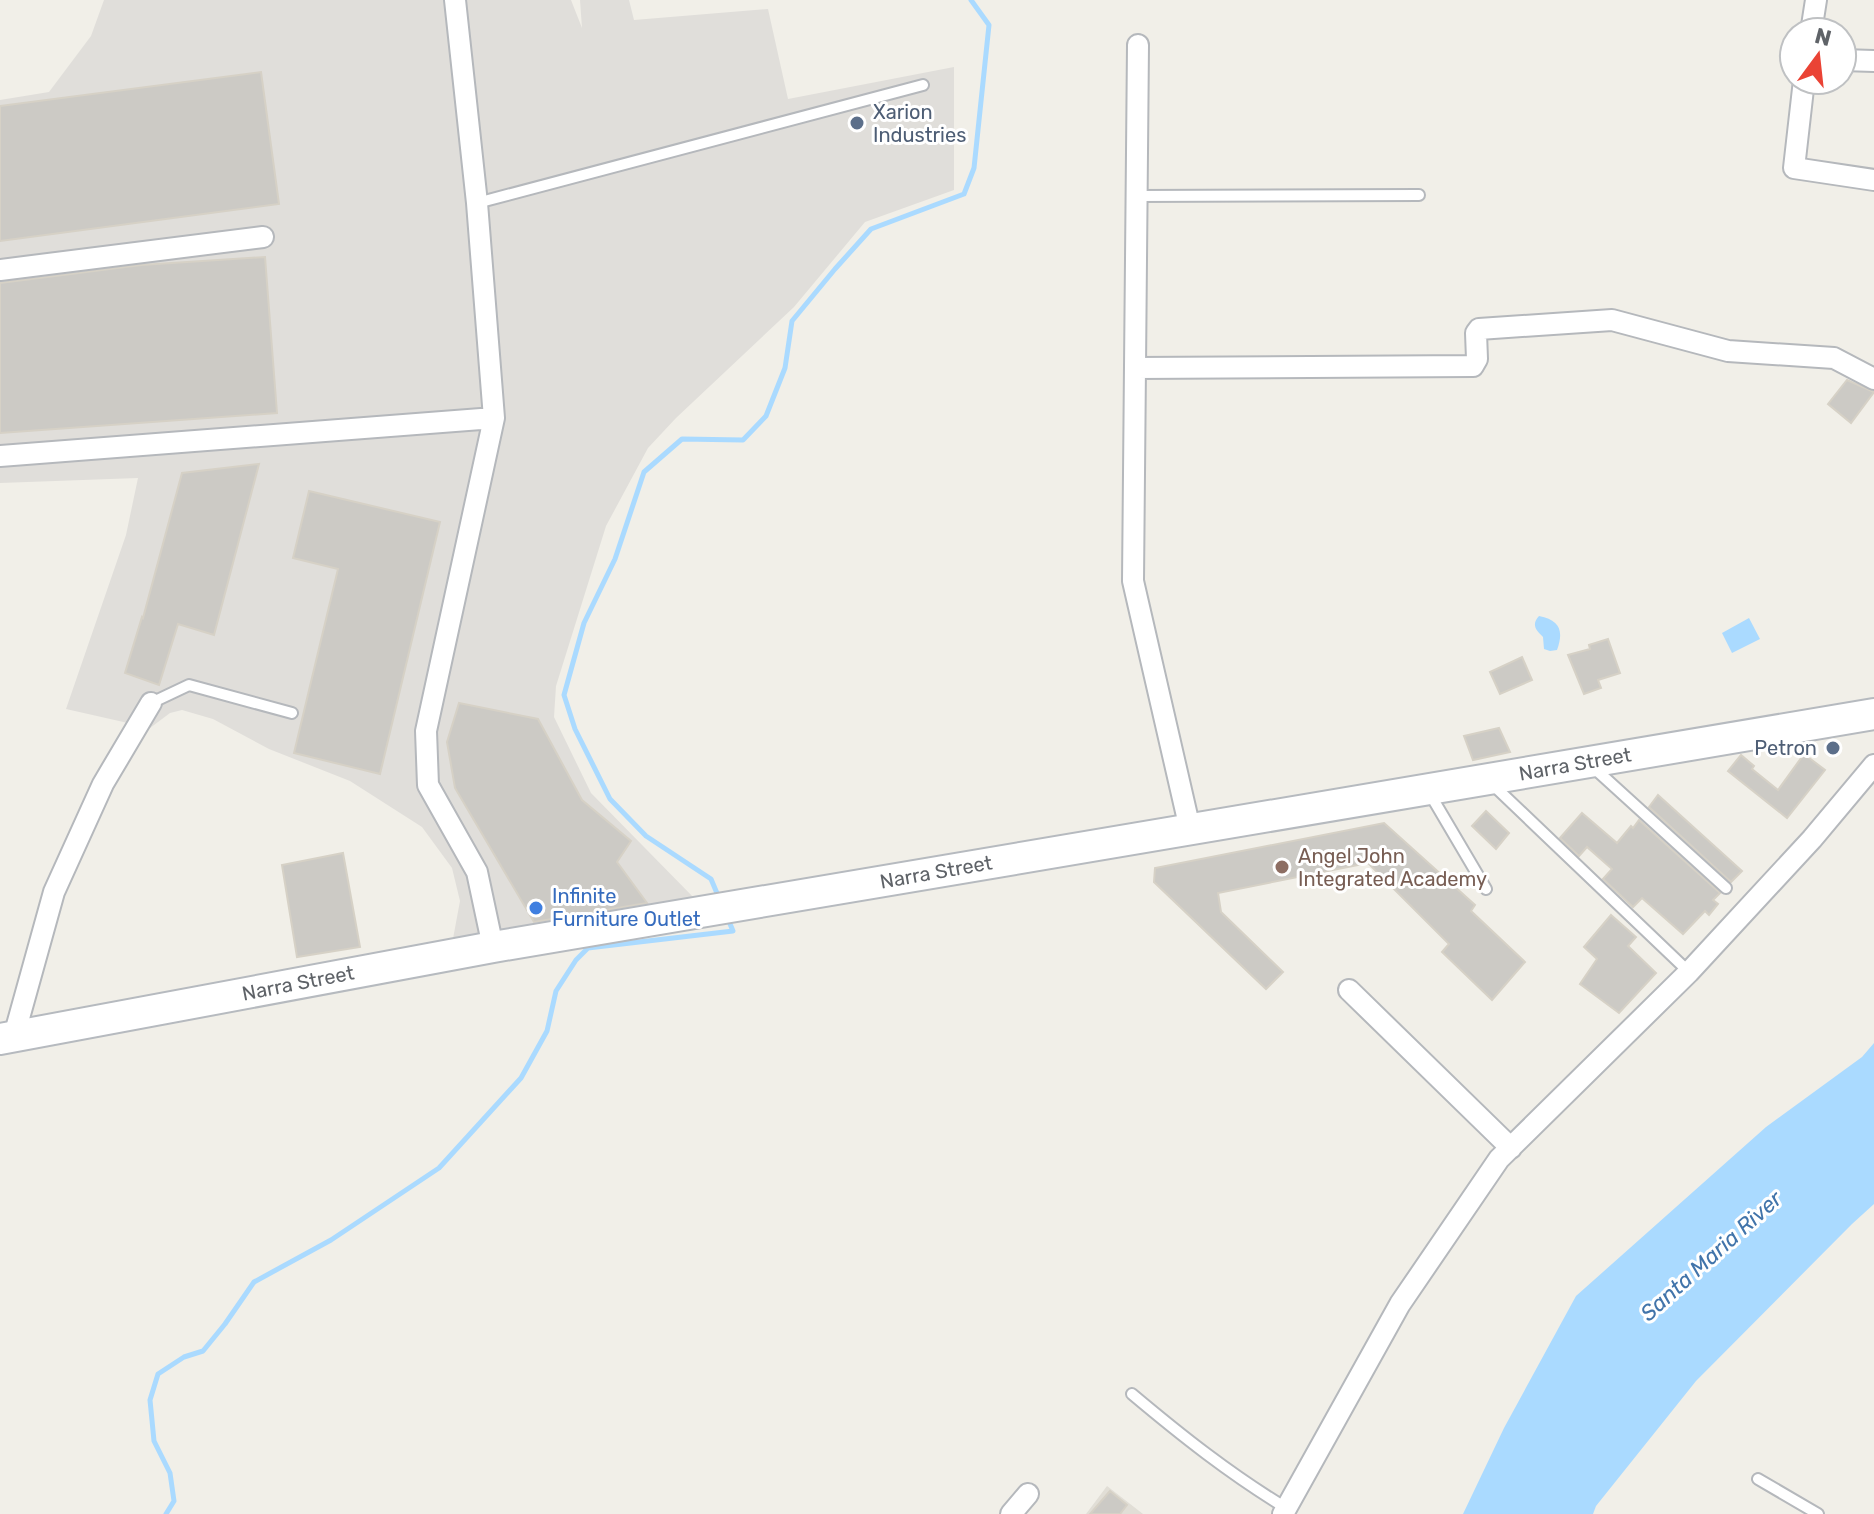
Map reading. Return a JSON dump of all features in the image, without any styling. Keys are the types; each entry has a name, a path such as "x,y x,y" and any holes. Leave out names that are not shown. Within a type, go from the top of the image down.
{"main road":[{"name":"Narra Street","path":"7,1037 493,947 1874,714"}],"street":[{"path":"455,0 477,203 494,418 426,731 428,785 477,872 493,947"},
{"path":"1138,45 1133,581 1190,829"},
{"path":"1802,96 1794,168 1874,180"},
{"path":"0,270 263,237"},
{"path":"1135,368 1473,366 1477,359 1476,333 1479,329 1612,320 1728,351 1834,358 1874,379"},
{"path":"0,456 494,418"},
{"path":"7,1037 54,892 103,784 151,703"},
{"path":"1284,1511 1400,1304 1499,1159 1689,972 1812,839 1874,765"},
{"path":"1349,990 1511,1148"},
{"path":"1011,1514 1028,1494"}],"lane":[{"path":"477,203 923,85"},
{"path":"1137,196 1419,195"},
{"path":"151,703 189,685 292,713"},
{"path":"1588,762 1726,888"},
{"path":"1487,779 1689,972"},
{"path":"1426,789 1486,889"},
{"path":"1132,1394 1194,1447 1284,1511"},
{"path":"1758,1479 1818,1514"}],"shaded area":[{"path":"104,0 571,0 582,28 580,0 629,0 634,20 768,9 788,99 954,67 954,190 865,222 794,307 648,448 606,526 556,686 554,717 591,793 697,901 452,944 460,901 452,868 422,827 350,781 269,749 213,719 182,710 170,713 150,728 66,709 126,535 138,478 0,483 0,100 49,92 91,36"},
{"path":"1107,1486 1143,1514 1086,1514"}],"water":[{"path":"1539,616 1552,620 1558,627 1560,637 1557,650 1544,649 1543,637 1535,625"},
{"path":"1749,618 1760,639 1732,653 1722,633"},
{"name":"Santa Maria River","path":"1874,1043 1874,1204 1696,1381 1596,1506 1593,1514 1463,1514 1504,1428 1576,1296 1766,1127 1862,1057"}],"building":[{"path":"261,72 279,204 0,241 0,106"},
{"path":"265,257 277,413 0,433 0,283 141,265"},
{"path":"1847,380 1874,392 1851,423 1828,404"},
{"path":"259,464 214,635 178,624 159,685 125,673 182,473"},
{"path":"309,491 440,522 380,774 294,753 338,569 293,558"},
{"path":"1608,639 1620,673 1598,680 1601,688 1584,694 1568,655 1590,649 1589,645"},
{"path":"1522,657 1532,680 1500,694 1490,672"},
{"path":"459,703 538,719 582,800 631,841 617,862 647,903 534,922 455,788 447,742"},
{"path":"1499,728 1510,752 1473,760 1464,736"},
{"path":"1804,754 1825,770 1787,818 1728,771 1741,755 1754,766 1752,769 1778,790"},
{"path":"1658,795 1742,871 1731,882 1649,807"},
{"path":"1486,811 1509,833 1496,849 1472,826"},
{"path":"1582,813 1617,843 1639,820 1720,893 1713,900 1718,904 1709,915 1705,911 1683,934 1642,898 1633,907 1603,879 1612,869 1587,847 1579,856 1560,838"},
{"path":"1384,823 1475,905 1471,911 1525,962 1492,1000 1442,952 1449,944 1368,863 1218,893 1221,912 1283,972 1266,989 1154,882 1155,868"},
{"path":"343,853 360,947 297,957 282,865"},
{"path":"1611,915 1636,937 1628,946 1656,973 1619,1013 1580,984 1597,959 1584,947"},
{"path":"1110,1491 1127,1505 1120,1514 1090,1514"}],"waterway":[{"path":"719,898 711,879 646,836 610,799 575,729 564,695 584,623 615,559 644,472 682,439 743,440 766,416 785,368 792,321 835,269 871,229 964,194 974,168 989,25 971,0"},
{"path":"166,1514 174,1501 170,1473 154,1441 150,1400 158,1374 184,1357 203,1351 254,1282 331,1240 439,1168 521,1078 547,1031 556,991 576,960 588,948 733,931 728,919"}],"place":[{"name":"Xarion Industries","path":"857,123"},
{"name":"Petron","path":"1833,748"},
{"name":"Angel John Integrated Academy","path":"1282,867"},
{"name":"Infinite Furniture Outlet","path":"536,908"}]}
